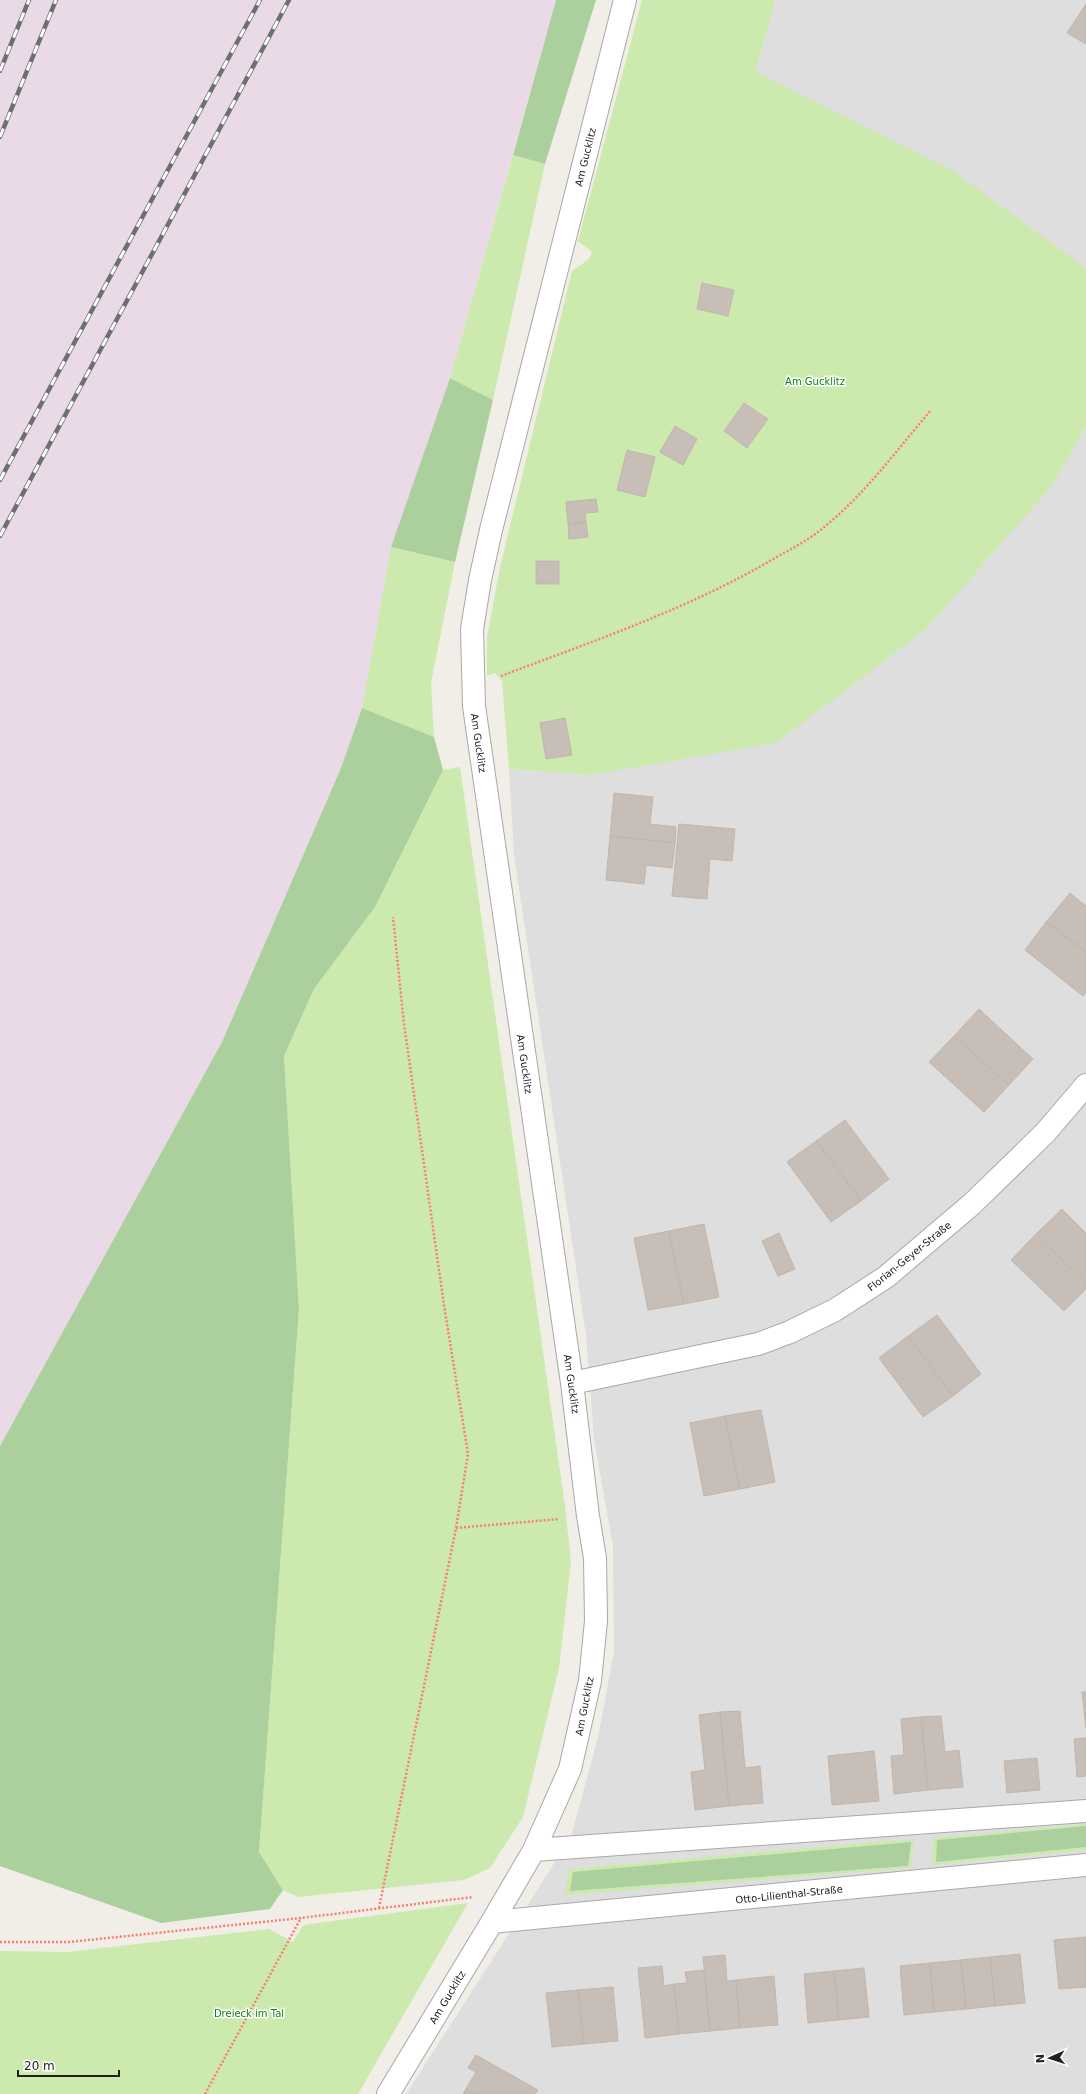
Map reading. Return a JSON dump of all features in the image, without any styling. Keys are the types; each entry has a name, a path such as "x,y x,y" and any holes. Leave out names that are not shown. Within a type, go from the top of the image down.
{"street":[{"name":"Am Gucklitz","path":"388,2094 534,1850 570,1769 590,1681 596,1621 595,1558 588,1516 572,1383 490,825 473,687 472,629 480,580 625,0"},
{"name":"Florian-Geyer-Straße","path":"572,1383 758,1344 801,1327 835,1310 886,1276 972,1204 1045,1133 1086,1085"},
{"path":"534,1850 1086,1811"},
{"name":"Otto-Lilienthal-Straße","path":"492,1922 1086,1865"}],"path":[{"path":"473,687 602,638 696,598 744,576 798,545 823,528 874,478 931,410"},
{"path":"379,1908 456,1528 468,1454 444,1305 404,1024 393,917"},
{"path":"456,1528 588,1516"},
{"path":"0,1942 69,1942 301,1918 470,1896 505,1900"},
{"path":"205,2094 301,1918"}],"shaded area":[{"path":"0,0 556,0 450,378 391,547 362,708 341,768 222,1042 0,1446"},
{"path":"775,0 1086,0 1086,268 756,72"},
{"path":"1086,427 1086,2094 406,2094 571,1837 598,1737 614,1652 613,1547 594,1439 586,1335 514,855 509,769 590,775 1052,486"}],"green space":[{"path":"556,0 596,0 545,164 513,155"},
{"name":"Am Gucklitz","path":"642,0 775,0 756,72 953,171 1086,268 1086,427 1052,486 925,630 776,743 590,775 509,769 502,681 495,673 487,676 487,637 500,567 572,271 589,259 592,252 578,241"},
{"path":"513,155 545,164 493,400 450,378"},
{"path":"450,378 493,400 455,562 391,547"},
{"path":"391,547 455,562 431,683 434,737 362,708"},
{"path":"362,708 434,737 443,770 375,907 314,989 284,1056 299,1309 259,1852 283,1890 270,1909 161,1923 0,1866 0,1446 222,1042 341,768"},
{"path":"460,767 565,1506 571,1562 559,1668 523,1817 490,1868 464,1880 298,1897 283,1890 259,1852 299,1309 284,1056 314,989 375,907 443,770"},
{"path":"1086,1824 1086,1826 936,1861 1086,1847 1086,1850 931,1865 934,1838"},
{"path":"1086,1826 1086,1847 936,1862 937,1840"},
{"path":"914,1839 911,1868 564,1895 569,1869","holes":["911,1842 908,1866 570,1891"]},
{"path":"911,1842 908,1866 570,1891 573,1872"},
{"name":"Dreieck im Tal","path":"468,1903 358,2094 0,2094 0,1951 67,1952 269,1929 293,1942 303,1925"}],"building":[{"path":"1086,4 1086,44 1067,33"},
{"path":"702,283 734,290 728,316 697,309"},
{"path":"744,403 768,419 747,448 724,431"},
{"path":"675,426 697,439 683,465 660,452"},
{"path":"627,450 655,457 645,497 617,490"},
{"path":"596,499 598,512 585,513 586,522 568,524 566,502"},
{"path":"586,522 588,537 569,539 568,524"},
{"path":"536,561 559,561 559,584 536,584"},
{"path":"565,718 572,755 546,759 540,723"},
{"path":"614,793 653,797 650,824 676,827 675,843 610,836"},
{"path":"679,824 735,829 732,861 710,859 707,899 672,896"},
{"path":"610,836 675,843 672,868 646,865 644,884 606,880"},
{"path":"1070,893 1086,906 1086,952 1046,922"},
{"path":"1046,922 1086,952 1086,992 1083,996 1025,950"},
{"path":"979,1009 1033,1059 1009,1085 954,1036"},
{"path":"954,1036 1009,1085 984,1112 929,1062"},
{"path":"845,1120 889,1179 861,1201 816,1141"},
{"path":"816,1141 861,1201 831,1222 787,1162"},
{"path":"1062,1209 1086,1233 1086,1283 1036,1234"},
{"path":"704,1224 719,1297 684,1304 669,1231"},
{"path":"669,1231 684,1304 648,1310 634,1238"},
{"path":"779,1233 795,1269 778,1276 762,1241"},
{"path":"1036,1234 1086,1283 1086,1289 1064,1311 1011,1260"},
{"path":"937,1315 981,1374 953,1396 908,1336"},
{"path":"908,1336 953,1396 923,1417 879,1358"},
{"path":"761,1410 775,1482 740,1489 725,1416"},
{"path":"725,1416 740,1489 704,1496 690,1423"},
{"path":"1082,1692 1086,1692 1086,1728"},
{"path":"740,1711 745,1768 760,1766 763,1803 729,1806 720,1712"},
{"path":"720,1712 729,1806 695,1810 691,1772 705,1770 699,1715"},
{"path":"941,1716 945,1752 959,1750 963,1787 928,1790 921,1717"},
{"path":"921,1717 928,1790 894,1794 891,1756 904,1755 901,1719"},
{"path":"1086,1738 1086,1776 1077,1777 1074,1739"},
{"path":"874,1751 879,1801 832,1805 828,1756"},
{"path":"1037,1758 1040,1790 1007,1793 1004,1761"},
{"path":"1086,1937 1086,1987 1059,1989 1054,1940"},
{"path":"1020,1954 1025,2003 995,2006 990,1957"},
{"path":"725,1955 727,1981 736,1980 740,2028 710,2031 703,1957"},
{"path":"990,1957 995,2006 966,2009 961,1960"},
{"path":"961,1960 966,2009 934,2012 930,1963"},
{"path":"930,1963 934,2012 904,2015 900,1966"},
{"path":"662,1966 664,1986 674,1984 679,2034 645,2038 638,1968"},
{"path":"864,1968 869,2017 839,2020 834,1971"},
{"path":"704,1970 710,2031 679,2034 674,1984 687,1983 685,1972"},
{"path":"834,1971 839,2020 808,2023 804,1974"},
{"path":"774,1976 778,2025 740,2028 736,1980"},
{"path":"613,1987 618,2041 584,2044 578,1990"},
{"path":"578,1990 584,2044 552,2047 546,1993"},
{"path":"476,2055 538,2090 535,2094 474,2094 466,2089 476,2072 468,2068"},
{"path":"466,2089 474,2094 463,2094"}],"railway":[{"path":"0,71 29,0"},
{"path":"0,137 56,0"},
{"path":"0,480 260,0"},
{"path":"0,536 289,0"}]}
